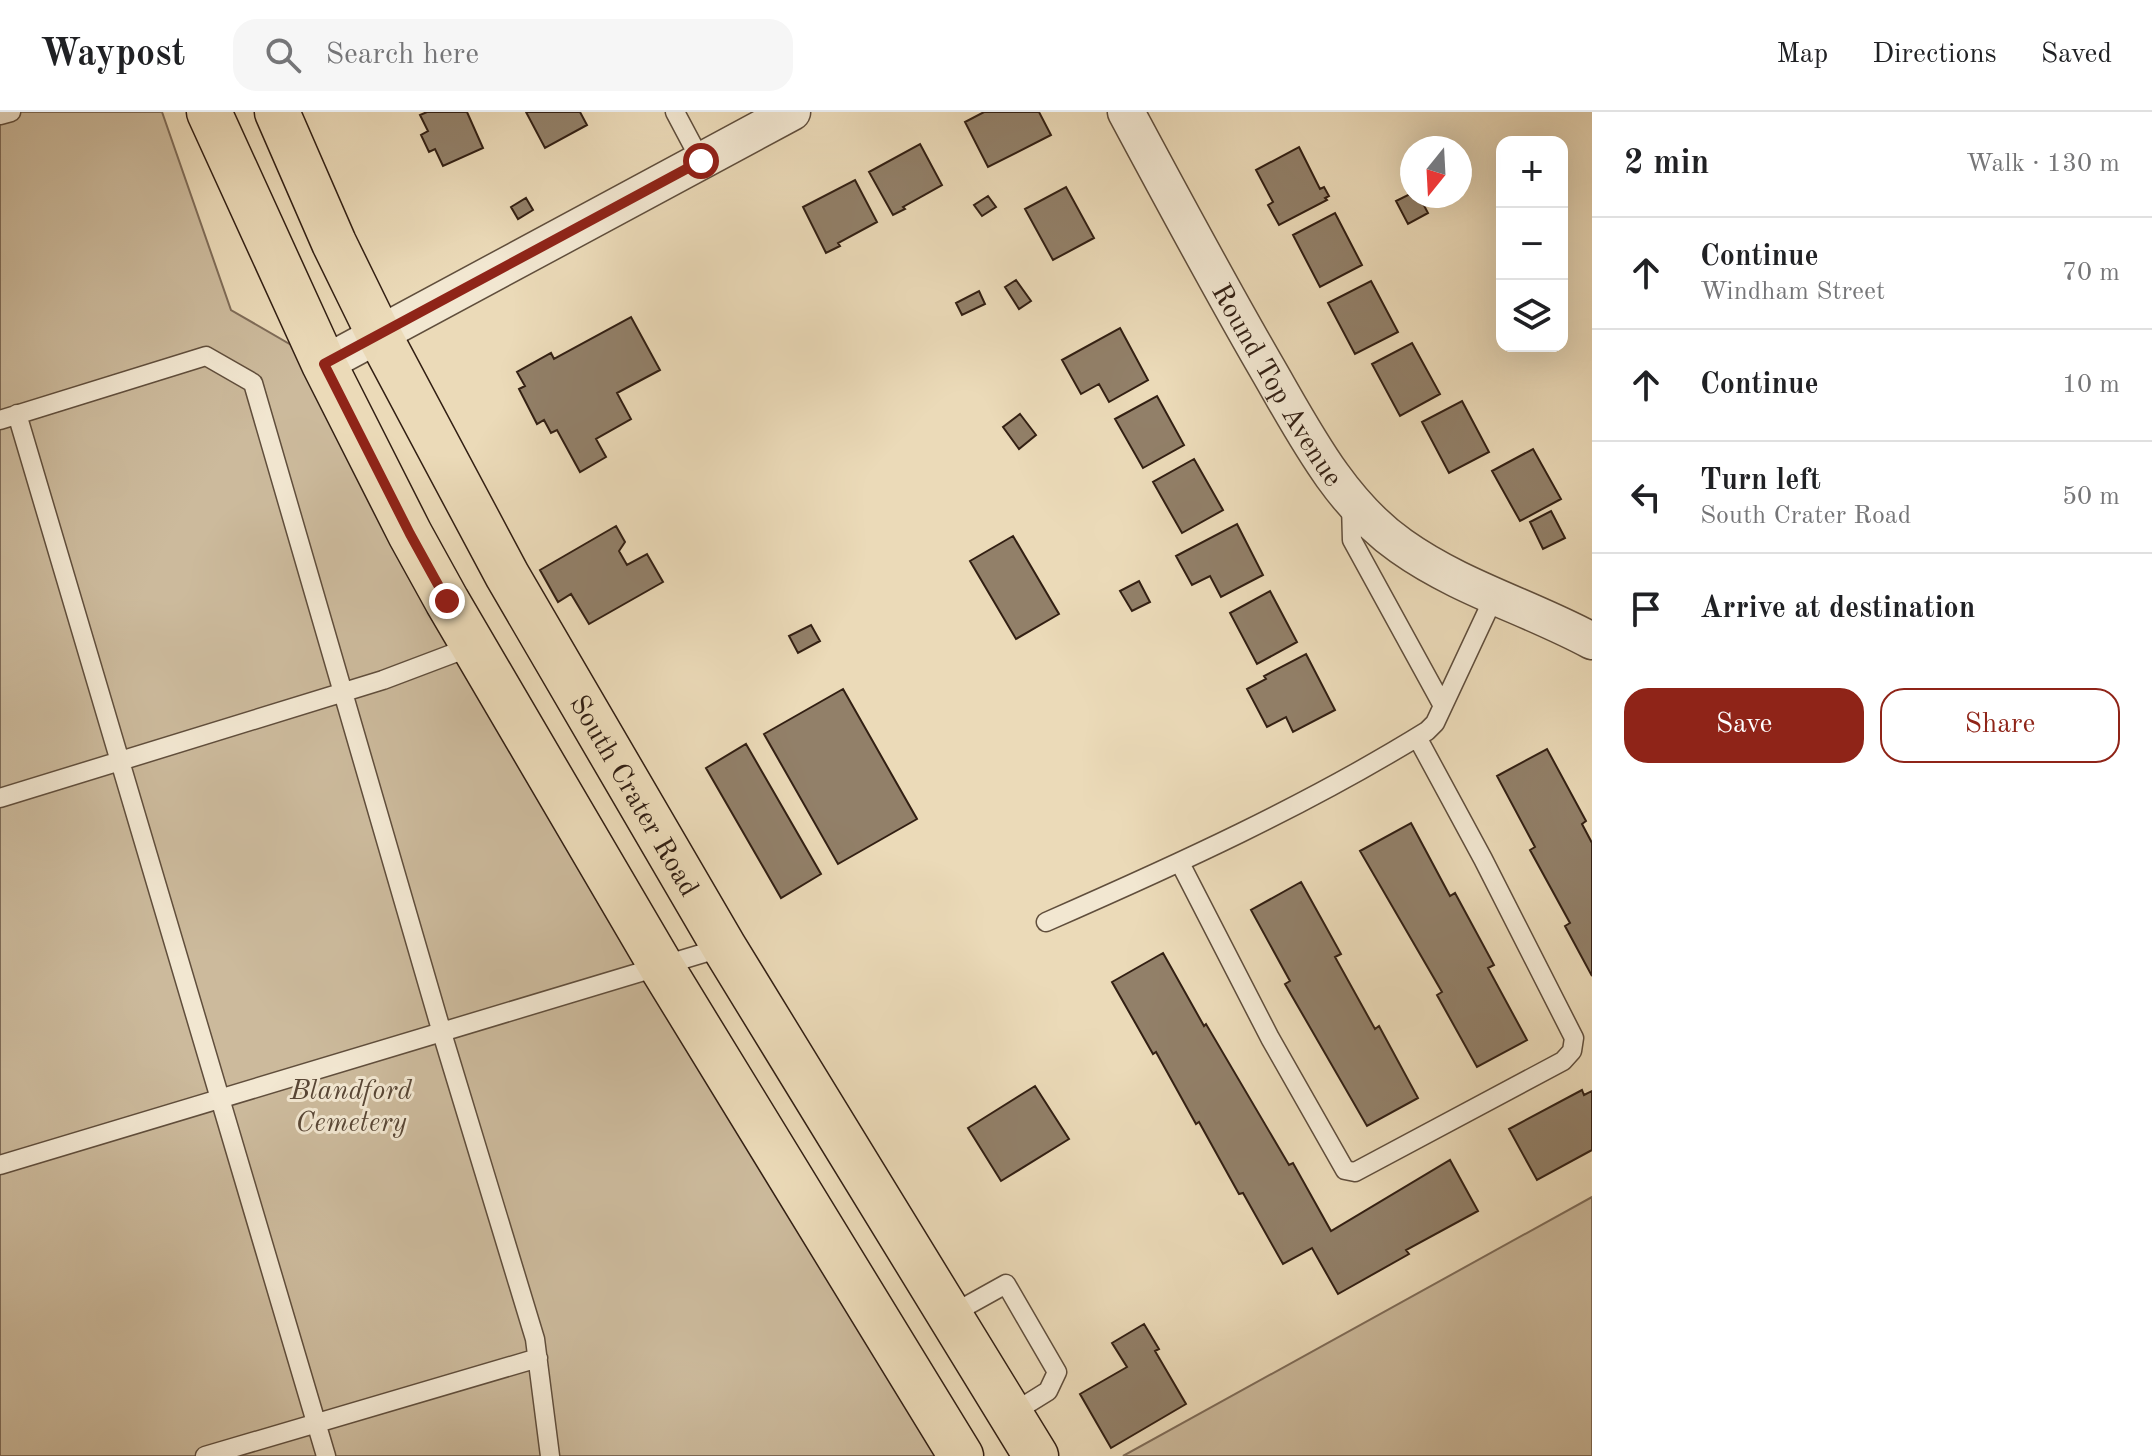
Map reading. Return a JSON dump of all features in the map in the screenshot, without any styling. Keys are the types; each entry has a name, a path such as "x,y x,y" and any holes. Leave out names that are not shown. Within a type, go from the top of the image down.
{"main road":[{"path":"209,112 324,364 447,601 661,966 961,1456"},
{"name":"South Crater Road","path":"277,112 334,243 379,335 507,575 724,947 952,1314 1036,1456"},
{"path":"447,601 507,575"}],"street":[{"path":"324,364 792,112"},
{"name":"Round Top Avenue","path":"1126,112 1217,281 1301,427 1331,475 1367,517 1400,546 1453,578 1592,641"}],"lane":[{"path":"0,115 11,112"},
{"path":"675,112 701,161"},
{"path":"326,1456 121,759 9,417 206,356 253,383 442,1033 535,1339 550,1456"},
{"path":"1351,498 1352,540 1443,706"},
{"path":"1046,922 1180,863 1337,784 1417,737 1435,723 1494,597"},
{"path":"1,795 344,692 473,646"},
{"path":"1180,863 1270,1038 1345,1170 1355,1172 1563,1061 1572,1051 1574,1038 1417,737"},
{"path":"0,1165 724,947"},
{"path":"952,1314 1006,1284 1057,1372 1048,1391 1011,1414"},
{"path":"205,1456 538,1358"}],"green space":[{"name":"Blandford Cemetery","path":"0,112 162,112 231,310 324,364 966,1456 0,1456"},
{"path":"1592,1197 1592,1456 1123,1456"}],"building":[{"path":"427,112 467,112 483,148 443,166 435,149 429,152 421,135 428,131 420,115"},
{"path":"526,112 580,112 587,125 545,148"},
{"path":"984,112 1039,112 1051,135 988,167 965,122"},
{"path":"920,144 942,185 893,215 869,172"},
{"path":"1299,147 1320,189 1324,187 1329,196 1325,198 1327,200 1279,225 1268,205 1273,202 1256,170"},
{"path":"855,180 877,222 826,253 803,207"},
{"path":"1066,187 1094,238 1053,260 1025,209"},
{"path":"988,196 996,207 982,216 974,205"},
{"path":"526,198 533,210 518,219 511,207"},
{"path":"1400,199 1400,208 1425,208 1428,213 1408,224 1396,201"},
{"path":"1335,213 1362,265 1320,287 1293,235"},
{"path":"1016,280 1031,301 1019,309 1005,287"},
{"path":"1371,281 1398,332 1355,354 1328,303"},
{"path":"979,291 985,304 962,315 956,303"},
{"path":"631,317 660,370 617,393 631,419 596,439 606,457 580,472 557,430 551,433 544,420 537,424 519,389 525,386 517,372 551,353 554,359"},
{"path":"1120,328 1148,380 1109,402 1099,384 1081,394 1062,360"},
{"path":"1412,343 1440,394 1400,416 1372,364"},
{"path":"1157,396 1184,445 1143,468 1115,419"},
{"path":"1462,401 1489,452 1449,473 1422,422"},
{"path":"1020,414 1036,435 1019,449 1003,427"},
{"path":"1533,449 1561,499 1520,521 1492,471"},
{"path":"1194,459 1223,510 1182,533 1153,482"},
{"path":"1551,511 1565,538 1543,549 1530,522"},
{"path":"1237,524 1263,575 1221,597 1210,576 1192,585 1176,556"},
{"path":"616,526 625,542 619,551 627,565 647,554 663,582 589,624 571,594 558,602 540,570"},
{"path":"1013,536 1059,614 1016,639 970,561"},
{"path":"1139,581 1150,602 1132,611 1120,591"},
{"path":"1270,591 1297,642 1257,664 1230,613"},
{"path":"811,625 820,641 798,653 789,636"},
{"path":"1306,654 1335,710 1293,732 1286,717 1267,727 1247,689 1266,679 1264,676"},
{"path":"843,689 917,819 838,864 764,734"},
{"path":"746,744 821,874 781,898 706,768"},
{"path":"1547,749 1586,821 1582,824 1592,843 1592,976 1565,926 1570,923 1530,850 1535,847 1497,776"},
{"path":"1411,823 1450,896 1455,893 1494,965 1488,968 1527,1040 1477,1067 1437,995 1442,992 1360,851"},
{"path":"1301,882 1341,954 1335,957 1375,1029 1379,1026 1418,1098 1367,1126 1285,984 1290,981 1251,910"},
{"path":"1163,953 1204,1026 1206,1024 1289,1165 1293,1163 1331,1231 1450,1160 1478,1211 1406,1250 1409,1254 1338,1294 1312,1248 1283,1264 1243,1193 1239,1194 1199,1122 1196,1124 1112,982"},
{"path":"1035,1086 1069,1139 1001,1181 968,1128"},
{"path":"1582,1090 1584,1095 1592,1091 1592,1150 1537,1180 1509,1129"},
{"path":"1144,1324 1159,1349 1155,1351 1186,1404 1111,1448 1080,1394 1127,1367 1112,1343"}],"route":[{"path":"447,601 324,364 701,161"}]}
